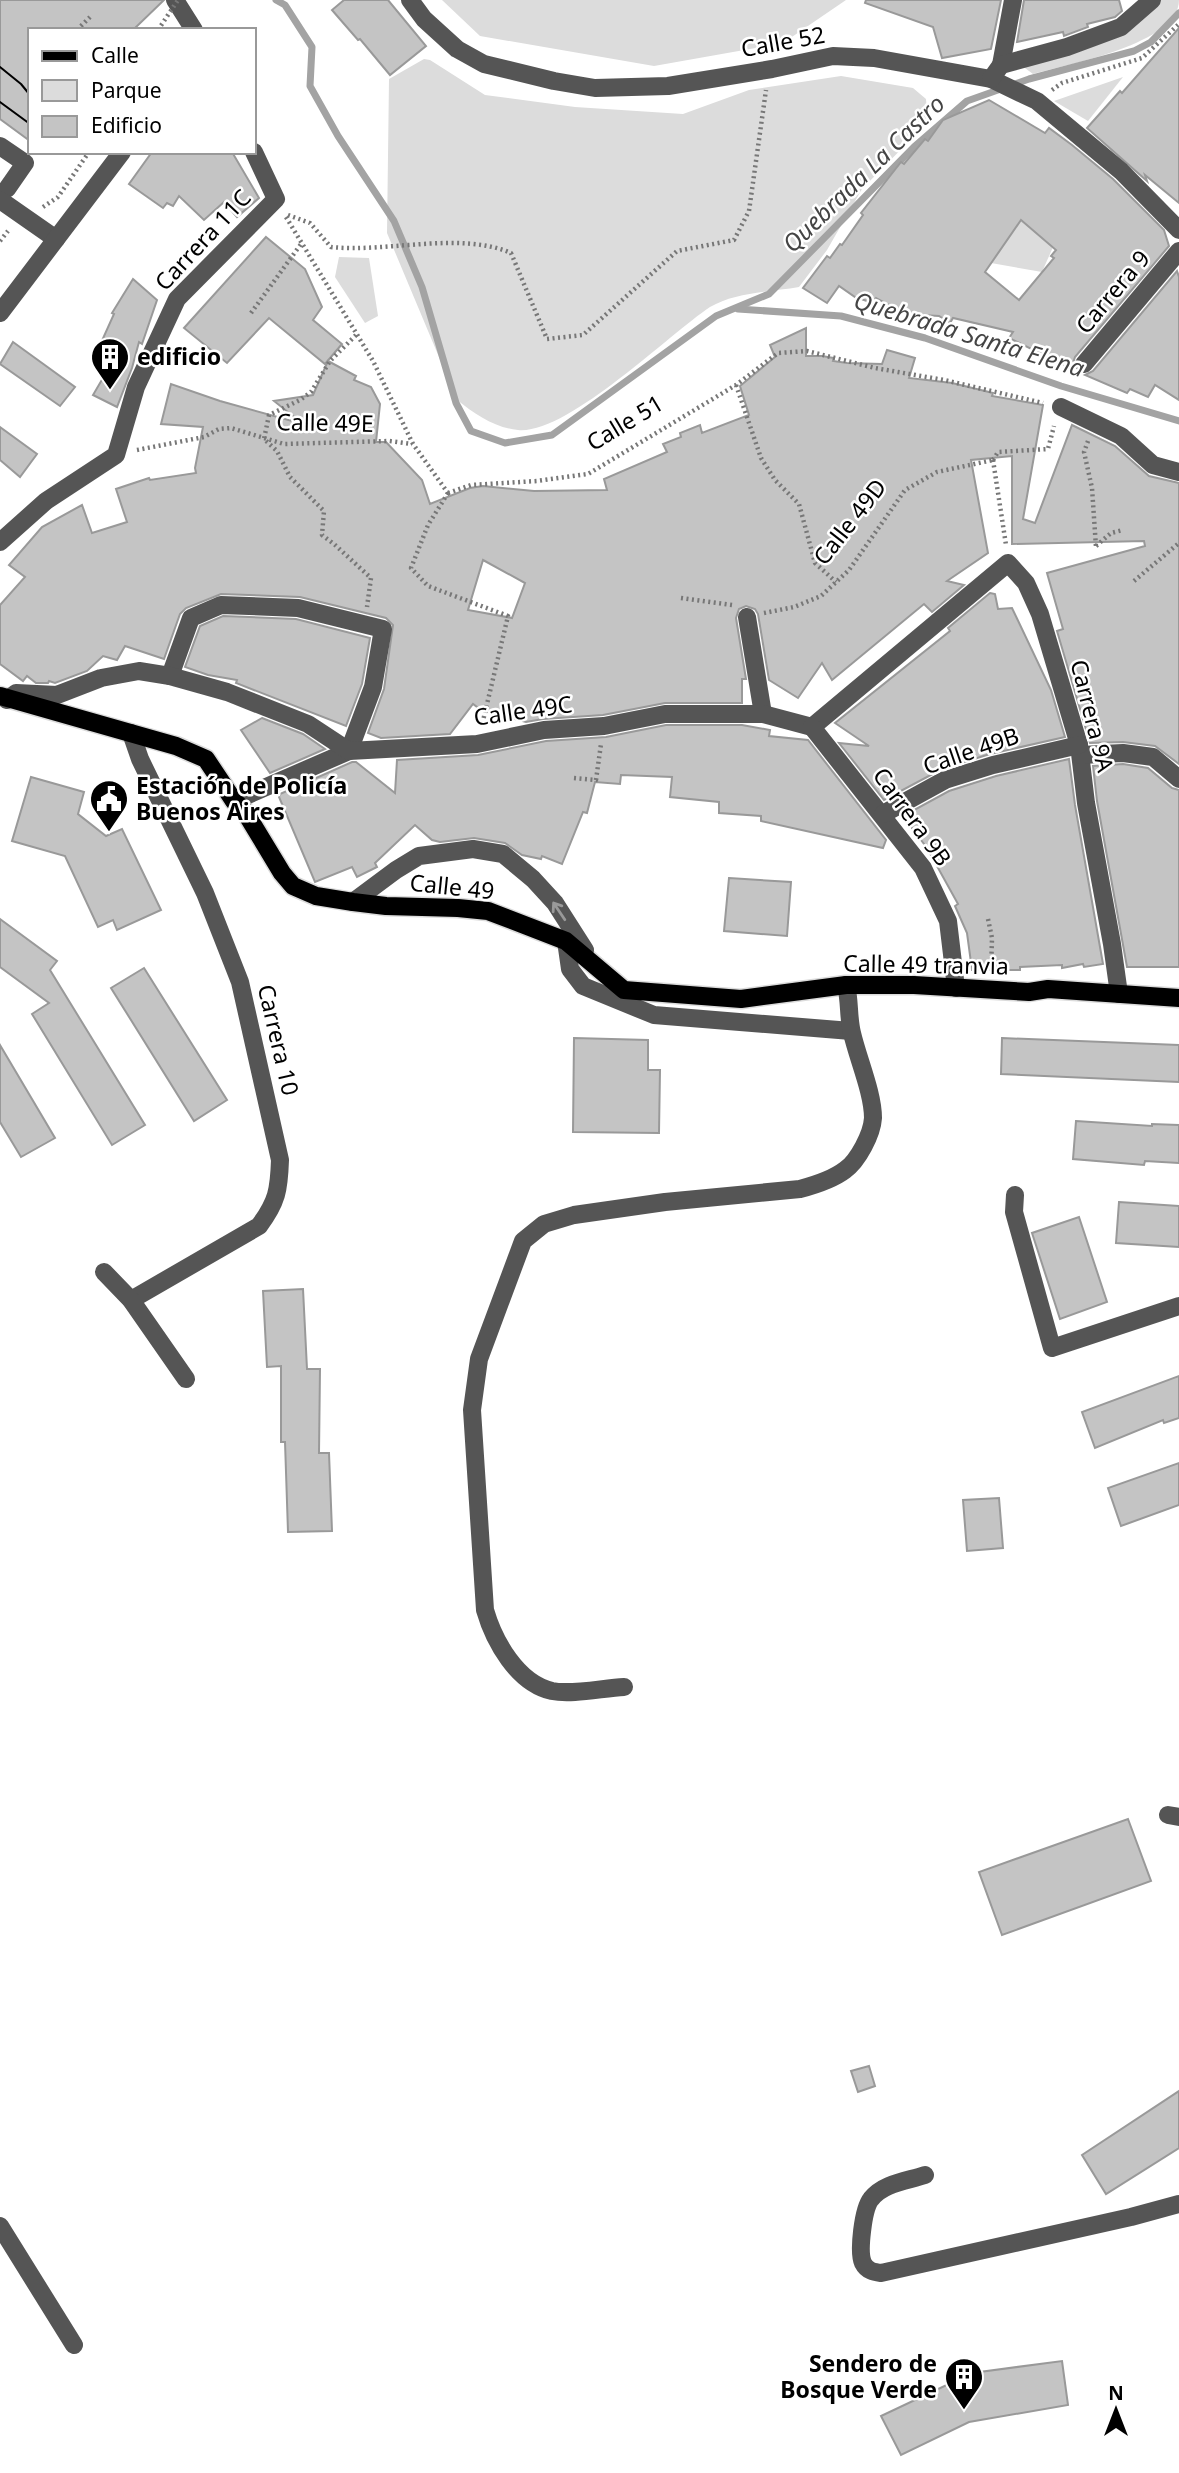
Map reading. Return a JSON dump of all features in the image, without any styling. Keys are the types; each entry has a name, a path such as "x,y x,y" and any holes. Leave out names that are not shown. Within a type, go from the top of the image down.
{"main road":[{"name":"Calle 49","path":"4,698 176,746 206,758 234,801 244,810 282,873 293,886 316,896 353,902 488,911 566,941 596,968"},
{"name":"Calle 49 tranvia","path":"596,968 624,990 741,999 846,985 1029,992 1048,989 1179,998"}],"street":[{"path":"176,0 193,28"},
{"name":"Calle 52","path":"410,0 424,19 457,49 484,64 595,88 668,86 833,56 996,72 1037,100 1121,171 1179,230"},
{"path":"996,72 1013,0"},
{"path":"996,72 1121,27 1152,0"},
{"path":"0,146 25,163 3,195 56,239"},
{"path":"4,300 56,239 120,154"},
{"path":"255,154 280,206"},
{"name":"Carrera 11C","path":"116,455 136,387 177,299 280,206"},
{"name":"Carrera 9","path":"1084,364 1179,251"},
{"path":"1061,407 1121,436 1153,465 1179,472"},
{"path":"0,542 46,500 116,455"},
{"path":"812,727 1008,563"},
{"name":"Carrera 9A","path":"1008,563 1026,583 1040,614 1080,750 1086,803 1119,994"},
{"path":"170,676 191,618 220,605 298,608 383,629 373,687 349,751 234,801"},
{"path":"747,617 763,714"},
{"path":"4,698 16,692 57,695 102,678 139,671 170,676 227,692 308,724 349,751"},
{"name":"Calle 49C","path":"349,751 477,744 544,730 604,726 665,714 763,714 812,727"},
{"name":"Carrera 9B","path":"812,727 923,868 948,921 956,988"},
{"name":"Carrera 10","path":"131,733 140,759 205,893 240,982 280,1160 279,1187 273,1208 259,1226 131,1300"},
{"name":"Calle 49B","path":"883,814 945,780 992,765 1080,750 1153,757 1179,779"},
{"name":"Calle 49","path":"353,902 419,856 473,849 503,854 533,879 555,903 596,968"},
{"path":"566,941 570,970 583,986 654,1015 852,1031"},
{"path":"624,1687 555,1692 541,1687 522,1675 491,1631 485,1610 472,1410 479,1359 523,1241 544,1224 574,1215 665,1202 800,1189 846,1170 868,1140 873,1118 852,1031 846,985"},
{"path":"1015,1195 1014,1212 1052,1348 1179,1306"},
{"path":"104,1272 131,1300 186,1379"},
{"path":"925,2175 886,2187 871,2199 863,2216 862,2262 869,2270 881,2273 1179,2204"},
{"path":"0,2226 74,2346"}],"path":[{"path":"159,28 176,0"},
{"path":"79,28 90,17"},
{"path":"1037,100 1062,83 1142,58 1179,24"},
{"path":"280,206 310,223 331,247 354,250 477,243 498,247 511,253 547,339 583,335 677,251 734,240 749,211 772,69"},
{"path":"37,207 48,206 53,202 88,154"},
{"path":"280,206 373,361 413,444 448,493 428,525 411,568 428,586 508,616 477,744"},
{"path":"251,313 301,244"},
{"path":"355,335 330,361 310,392 269,415 264,439 277,451 290,478 324,511 322,535 371,578 364,624"},
{"name":"Calle 51","path":"448,493 471,485 537,481 588,474 736,385 778,353 807,351 875,368 990,389 1061,407"},
{"path":"736,385 761,458 775,480 799,504 815,563 836,582"},
{"path":"1096,422 1084,452 1092,488 1096,547 1111,533 1123,530"},
{"name":"Calle 49E","path":"116,455 204,437 219,429 231,428 284,444 389,441 413,444"},
{"name":"Calle 49D","path":"747,617 794,607 821,596 857,561 905,490 937,472 992,460 998,452 1048,449"},
{"path":"992,460 1008,563"},
{"path":"1134,581 1179,542"},
{"path":"681,598 738,606 747,617"},
{"path":"574,778 596,780 604,726"},
{"path":"988,919 992,938 990,990"}],"green space":[{"path":"442,0 846,0 783,43 654,66 480,36"},
{"path":"1159,0 1179,0 1174,15 1161,29 1142,40 1095,58 1033,74 1021,65"},
{"path":"424,59 430,60 485,95 575,107 683,114 749,90 841,76 913,88 926,99 928,122 862,189 827,250 799,287 742,295 720,302 710,307 617,381 563,417 539,427 510,429 478,415 457,400 387,233 389,79"},
{"path":"1123,77 1088,121 1054,101"},
{"path":"1037,197 1053,247 1042,272 991,263"},
{"path":"339,257 369,258 378,316 365,323 335,277"}],"building":[{"path":"0,0 164,0 135,28 28,28 28,140 0,119"},
{"path":"344,0 388,0 426,46 390,75 332,10"},
{"path":"866,0 1001,0 991,49 942,58 933,27 865,3"},
{"path":"1024,0 1119,0 1122,11 1115,17 1087,24 1088,27 1064,36 1063,32 1017,42"},
{"path":"1179,28 1179,203 1145,175 1147,181 1087,128"},
{"path":"989,100 1045,133 1049,128 1113,179 1164,230 1169,246 1075,357 1074,370 1009,338 1013,332 953,318 950,323 939,316 922,315 919,321 876,298 873,303 855,297 839,286 827,303 803,288 827,256 830,258 840,244 842,245 863,215 861,213 901,162 904,164 925,139 928,141 943,120","holes":["1021,220 1056,250 1051,256 1054,258 1019,300 985,272"]},
{"path":"151,154 233,154 259,198 237,217 224,202 204,220 179,196 173,206 167,203 163,208 129,184"},
{"path":"266,237 305,269 322,307 313,320 342,344 325,364 269,318 227,363 184,328"},
{"path":"1177,271 1179,400 1155,385 1148,397 1130,389 1127,393 1085,375 1093,371"},
{"path":"133,279 157,300 142,344 139,342 117,407 93,395 117,354 100,345 114,314 112,313"},
{"path":"806,328 806,356 834,358 833,361 847,363 882,364 887,350 915,358 909,378 952,383 993,393 992,396 1043,405 1023,519 1035,523 1072,425 1115,446 1149,476 1179,483 1179,764 1155,746 1123,742 1090,743 1057,631 1063,629 1047,573 1145,546 1144,541 1012,544 1012,456 971,460 988,553 947,581 964,585 932,612 924,604 832,680 822,663 798,698 769,680 758,614 755,609 746,606 739,609 736,618 746,679 742,679 742,703 665,703 603,715 526,722 481,710 473,704 450,734 381,738 368,733 384,689 393,625 386,618 300,597 221,594 186,608 180,614 164,659 125,646 117,660 103,656 87,671 55,683 36,683 27,676 23,681 0,664 0,605 25,577 9,565 42,527 82,505 92,533 127,522 116,489 149,478 196,473 203,427 161,424 171,384 303,424 274,401 313,395 328,361 356,376 354,380 371,387 380,404 376,442 386,442 422,480 430,504 470,488 483,486 534,491 607,490 604,479 667,452 663,444 681,437 680,433 700,425 702,433 749,415 740,386 775,357 770,345","holes":["483,560 525,583 512,618 468,610"]},
{"path":"13,342 75,387 60,406 0,364"},
{"path":"0,427 37,454 20,477 0,460"},
{"path":"990,593 995,594 998,609 1012,608 1051,690 1065,737 990,754 942,769 884,800 839,743 869,746 835,723 950,631 948,628"},
{"path":"223,616 296,619 370,638 362,684 346,726 236,683 237,680 208,675 185,667 200,626"},
{"path":"262,718 303,734 325,749 270,773 241,730"},
{"path":"666,725 742,725 770,730 769,736 808,740 886,840 883,848 761,821 761,816 719,813 719,802 670,797 672,777 621,775 620,784 595,782 587,813 583,812 562,864 542,856 541,859 522,855 505,843 474,838 440,842 432,840 415,825 375,863 377,867 357,877 352,867 315,882 279,797 280,794 352,762 356,762 395,793 397,760 478,755 546,741 606,737"},
{"path":"1069,759 1103,964 1062,968 1062,965 1020,967 1020,970 972,970 967,933 955,906 958,904 927,848 903,816 949,791 996,776"},
{"path":"1123,764 1148,768 1172,788 1179,790 1179,967 1127,967 1093,766"},
{"path":"31,777 84,792 78,814 106,836 122,829 161,910 117,930 113,920 98,927 65,856 12,841"},
{"path":"729,878 791,882 787,936 724,931"},
{"path":"0,919 57,961 50,970 145,1125 112,1145 32,1014 49,1003 0,967"},
{"path":"144,968 227,1100 194,1121 111,988"},
{"path":"574,1038 648,1040 648,1070 660,1070 659,1133 573,1132"},
{"path":"1002,1038 1179,1045 1179,1082 1001,1074"},
{"path":"0,1045 55,1138 21,1157 0,1122"},
{"path":"1076,1121 1179,1125 1179,1163 1145,1161 1144,1165 1073,1159"},
{"path":"1119,1202 1179,1206 1179,1247 1116,1243"},
{"path":"1079,1217 1107,1302 1060,1319 1032,1233"},
{"path":"303,1289 307,1369 320,1369 319,1453 329,1453 332,1531 288,1532 285,1442 281,1442 281,1366 267,1367 263,1291"},
{"path":"1179,1376 1179,1418 1164,1423 1163,1420 1095,1448 1082,1412"},
{"path":"1179,1463 1179,1505 1121,1526 1108,1488"},
{"path":"999,1498 1003,1548 967,1551 963,1500"},
{"path":"1128,1819 1151,1881 1002,1935 979,1872"},
{"path":"869,2066 875,2086 858,2092 851,2071"},
{"path":"1179,2091 1179,2148 1106,2194 1082,2155"},
{"name":"Sendero de Bosque Verde","path":"1062,2361 1068,2405 969,2422 901,2455 881,2416 972,2373"}],"waterway":[{"name":"Quebrada Santa Elena","path":"276,0 285,5 312,47 310,86 338,136 394,221 422,287 456,403 471,431 505,443 552,435 716,316 769,294 914,147 967,101 1029,79 1134,51 1151,42 1179,13"},
{"name":"Quebrada Santa Elena","path":"738,309 841,316 925,338 1061,386 1179,421"}],"tram line":[{"path":"0,67 28,93"},
{"path":"0,102 28,123"}],"place":[{"name":"edificio","path":"110,391"},
{"name":"Estación de Policía Buenos Aires","path":"109,833"},
{"name":"Sendero de Bosque Verde","path":"964,2411"}],"water label":[{"name":"Quebrada La Castro","path":"864,174"}]}
